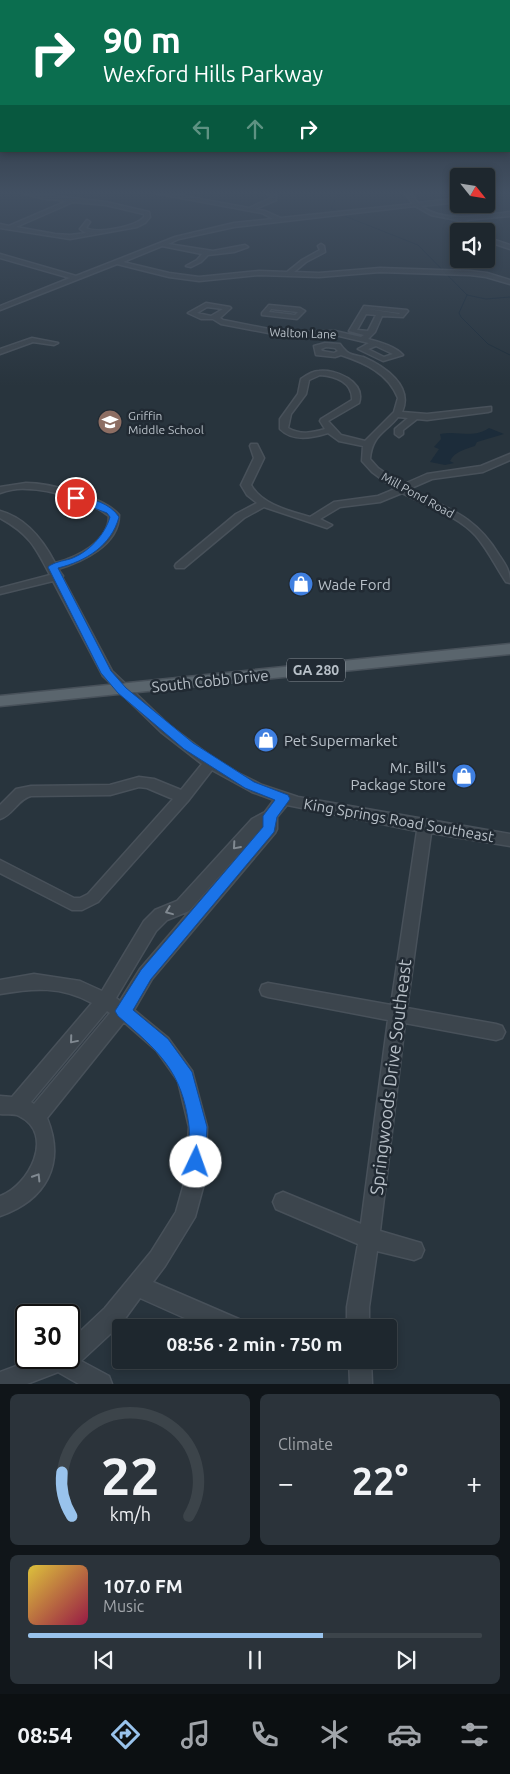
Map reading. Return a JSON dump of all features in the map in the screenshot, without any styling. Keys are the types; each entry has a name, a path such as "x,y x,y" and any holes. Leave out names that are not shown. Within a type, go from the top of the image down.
{"main road":[{"name":"South Cobb Drive","path":"0,701 510,649"}],"street":[{"path":"2,257 76,278"},
{"path":"0,308 130,257"},
{"path":"189,266 202,257"},
{"path":"289,273 312,257"},
{"path":"117,262 169,275 196,279 251,273 319,275 358,271 432,271 483,274 510,282"},
{"path":"364,312 401,316 405,311 368,307 364,312 353,330 370,333"},
{"path":"251,329 264,314"},
{"path":"338,346 363,340 370,333 380,314"},
{"name":"Walton Lane","path":"216,318 220,322 284,334 327,332 345,335 338,346"},
{"path":"345,335 376,344"},
{"path":"0,352 32,340 54,344"},
{"path":"330,430 303,436 291,434 284,429 283,423 303,392 305,379 313,374 336,375 355,389 356,401 346,409 327,417 324,421 330,430 334,436 341,438 367,444 373,435 397,412 402,398 401,393 391,380 374,365 338,346"},
{"path":"397,412 427,417 488,409"},
{"path":"399,434 398,432 416,415"},
{"name":"Mill Pond Road","path":"367,444 365,447 365,459 373,469 459,517 478,532 489,545 510,580"},
{"path":"254,446 259,458 246,485 251,495 264,503 327,525"},
{"path":"312,520 337,504 380,499 436,474 483,469 510,457"},
{"path":"0,490 15,486 35,486 97,504 110,511 115,520 112,528 96,547 76,560 0,591"},
{"path":"180,566 240,516 264,503"},
{"name":"King Springs Road Southeast","path":"0,514 29,532 40,545 54,568 107,673 122,690 171,733 211,762 250,785 283,799 425,827 510,840"},
{"path":"0,866 72,904 82,904 93,898 183,797 211,762"},
{"path":"0,814 21,793 30,791 110,790 139,782 149,783 183,797"},
{"path":"8,1106 105,1001 150,926 161,915 183,906 222,874 270,829 270,816 283,799"},
{"name":"Springwoods Drive Southeast","path":"358,1319 358,1307 369,1238 406,951 425,827"},
{"path":"36,1117 133,998 146,974 222,874"},
{"path":"0,987 34,981 80,988 123,1011 162,1044 186,1077 198,1127 195,1180 185,1217 158,1259 113,1316 80,1345"},
{"path":"268,990 496,1032"},
{"path":"0,1206 6,1205 26,1192 40,1174 46,1153 45,1133 36,1117 27,1110 8,1106"},
{"path":"283,1202 369,1238 414,1250"},
{"path":"137,1286 212,1319"},
{"path":"0,1383 36,1369"},
{"path":"80,1369 101,1384"},
{"path":"360,1369 361,1384"}],"water":[{"path":"489,428 504,434 477,442 475,446 464,449 452,458 450,461 454,463 445,465 430,462 439,449 434,447 441,439 440,434 471,434"}],"waterway":[{"path":"429,257 467,295"},
{"path":"467,295 486,299 510,297"},
{"path":"467,295 459,313 461,317 488,344 510,355"}],"place":[{"name":"Griffin Middle School","path":"110,422"},
{"name":"Wade Ford","path":"301,584"},
{"name":"Pet Supermarket","path":"266,740"},
{"name":"Mr. Bill's Package Store","path":"464,776"}],"route":[{"path":"76,498 104,507 115,517 112,528 93,550 76,560 53,567 107,673 122,690 188,746 228,773 283,799 270,816 270,829 146,974 133,998 123,1011 162,1044 186,1077 198,1127 196,1162"}]}
